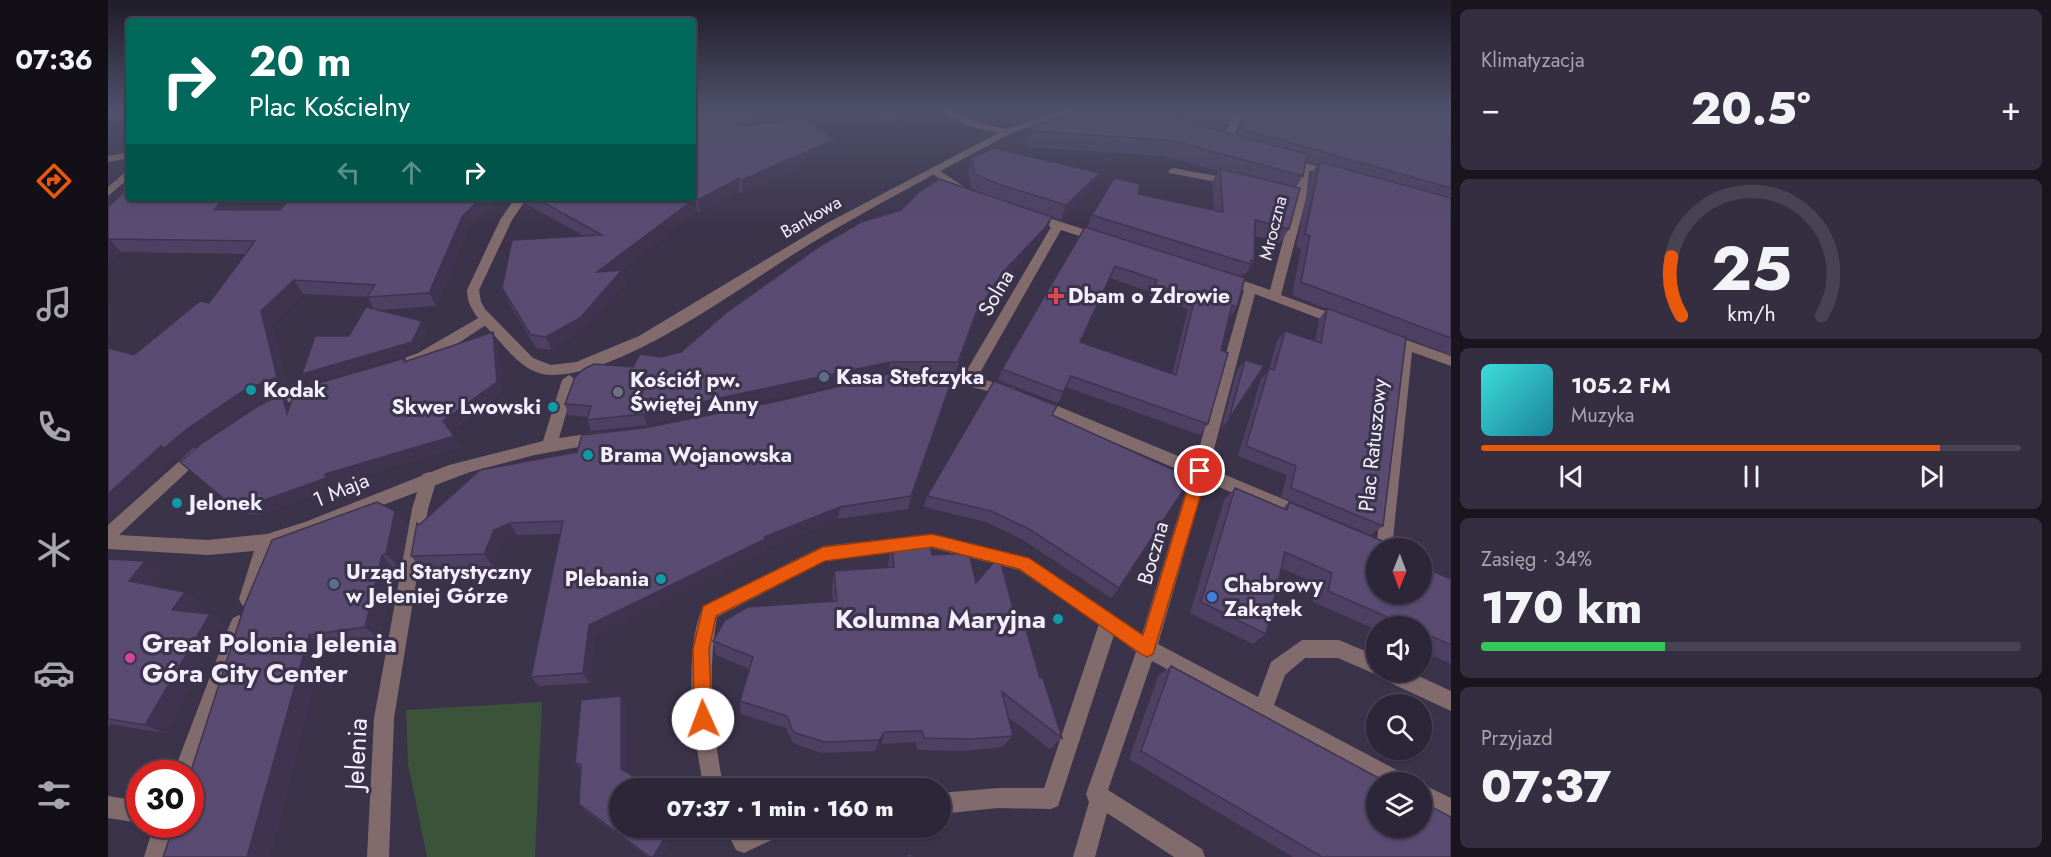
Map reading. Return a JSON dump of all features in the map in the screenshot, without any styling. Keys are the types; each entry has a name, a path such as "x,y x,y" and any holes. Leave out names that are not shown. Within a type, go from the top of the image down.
{"street":[{"name":"Bankowa","path":"570,375 651,336 806,240 974,149"},
{"path":"108,159 126,156"},
{"path":"1272,157 1350,179"},
{"name":"Mroczna","path":"1274,298 1294,198 1305,167"},
{"path":"934,170 958,189 979,198"},
{"path":"1173,171 1247,185"},
{"path":"108,193 126,175"},
{"path":"519,201 506,220 473,290 475,305 532,364 570,375 550,444"},
{"path":"1019,212 1115,243"},
{"name":"Solna","path":"968,381 1058,225"},
{"path":"1206,273 1251,287 1274,298 1353,326"},
{"name":"Boczna","path":"1084,857 1099,796 1147,648 1200,471 1251,287"},
{"path":"393,368 423,357 487,318"},
{"path":"1375,334 1451,362"},
{"name":"Plac Ratuszowy","path":"1380,538 1406,345"},
{"path":"921,379 968,381 1003,389 1319,522"},
{"path":"252,416 286,398 328,386"},
{"name":"1 Maja","path":"108,542 212,547 265,541 308,527 429,478 550,444 615,436"},
{"path":"108,535 215,441"},
{"name":"Jelenia","path":"378,857 384,718 420,509 429,478"},
{"path":"188,760 257,575 265,541"},
{"path":"712,778 704,731 701,649 708,612 823,554 932,541 1023,562 1147,648 1380,772"},
{"path":"951,803 998,798 1052,799 1109,621"},
{"path":"1263,709 1278,669 1302,649 1339,649 1366,661"},
{"path":"1410,682 1451,701"},
{"path":"1099,796 1194,857"},
{"path":"1432,800 1451,810"},
{"path":"108,807 126,810"},
{"path":"155,857 161,838"}],"green space":[{"path":"542,702 535,857 427,857 408,764 406,710"}],"building":[{"path":"696,149 812,149 742,180 739,178 698,200 696,198"},
{"path":"992,149 998,149 1100,173 1066,205 998,184 975,174 971,158"},
{"path":"1203,149 1288,149 1307,154 1303,176"},
{"path":"1312,149 1451,149 1451,188"},
{"path":"1320,162 1451,198 1451,338 1301,282 1310,236 1305,234"},
{"path":"1220,169 1300,188 1289,229 1255,220 1254,261 1251,260 1250,264 1092,215 1114,178 1140,184 1138,194 1223,212"},
{"path":"939,179 1052,217 1045,228 1003,272 976,313 958,362 890,362 644,414 587,420 591,406 565,404 575,377 584,369 594,364 633,367 640,354 661,357 681,352 727,312 820,246 861,222 901,210 920,191"},
{"path":"126,190 126,201 222,201 214,210 280,210 288,201 478,201 462,217 429,293 367,297 375,285 294,280 261,311 277,377 243,391 187,429 164,448 161,446 108,494 108,348 134,355 200,301 209,303 255,241 108,240 108,207"},
{"path":"540,201 692,201 597,272 622,270 580,318 546,337 531,335 502,288 512,240 602,235"},
{"path":"1085,227 1245,278 1237,307 1232,305 1221,350 1228,353 1208,424 1071,376 1063,392 1002,369","holes":["1115,266 1157,280 1155,285 1195,297 1176,375 1080,342"]},
{"path":"366,307 422,321 412,342 302,374 315,336 349,336"},
{"path":"1327,308 1406,338 1383,526 1291,488 1296,466 1246,446 1269,368 1274,370 1285,331 1321,343"},
{"path":"493,332 497,382 443,421 454,436 325,474 326,478 248,506 229,503 180,462 202,443 258,406 282,394 287,414 295,390 405,358 404,362"},
{"path":"1245,360 1264,366 1229,419"},
{"path":"892,373 954,374 911,496 840,507 764,537 765,539 589,625 583,673 531,677 563,521 510,523 494,530 484,554 411,556 417,523 419,525 480,470 577,452 582,435 644,428 779,401"},
{"path":"994,381 1057,406 1052,415 1191,478 1119,588 1029,529 991,511 927,496"},
{"path":"1235,488 1287,510 1289,502 1375,538 1366,538 1366,604 1432,604 1432,571 1451,579 1451,645 1432,636 1432,616 1385,616 1328,591 1332,573 1285,552 1266,634 1201,602"},
{"path":"377,502 395,511 386,554 382,555 365,627 309,635 247,857 163,857 170,838 204,838 204,760 195,760 245,604 272,540"},
{"path":"929,543 932,555 969,553 976,583 999,556 1015,616 1022,616 1040,678 1043,678 1062,738 1002,692 1013,736 972,739 924,738 922,731 885,732 879,740 824,742 793,732 787,716 740,701 753,657 713,641 725,620 748,607 837,601 834,571 894,567 892,546"},
{"path":"108,559 145,561 129,581 185,592 172,610 210,614 145,725 108,719"},
{"path":"1171,666 1368,772 1366,838 1432,838 1432,807 1451,817 1451,857 1322,857 1141,751"},
{"path":"621,696 621,769 637,778 609,778 609,826 579,804 581,765 575,763 581,700"},
{"path":"625,838 665,838 653,857"}],"place":[{"name":"Dbam o Zdrowie","path":"1056,296"},
{"name":"Kasa Stefczyka","path":"824,377"},
{"name":"Kodak","path":"251,390"},
{"name":"Kościół pw. Świętej Anny","path":"618,392"},
{"name":"Skwer Lwowski","path":"553,407"},
{"name":"Brama Wojanowska","path":"588,455"},
{"name":"Jelonek","path":"177,503"},
{"name":"Plebania","path":"661,579"},
{"name":"Urząd Statystyczny w Jeleniej Górze","path":"334,584"},
{"name":"Chabrowy Zakątek","path":"1212,597"},
{"name":"Kolumna Maryjna","path":"1058,619"},
{"name":"Great Polonia Jelenia Góra City Center","path":"130,658"}],"route":[{"path":"703,719 701,649 708,612 759,584 823,554 932,541 1023,562 1147,648 1200,471"}]}
